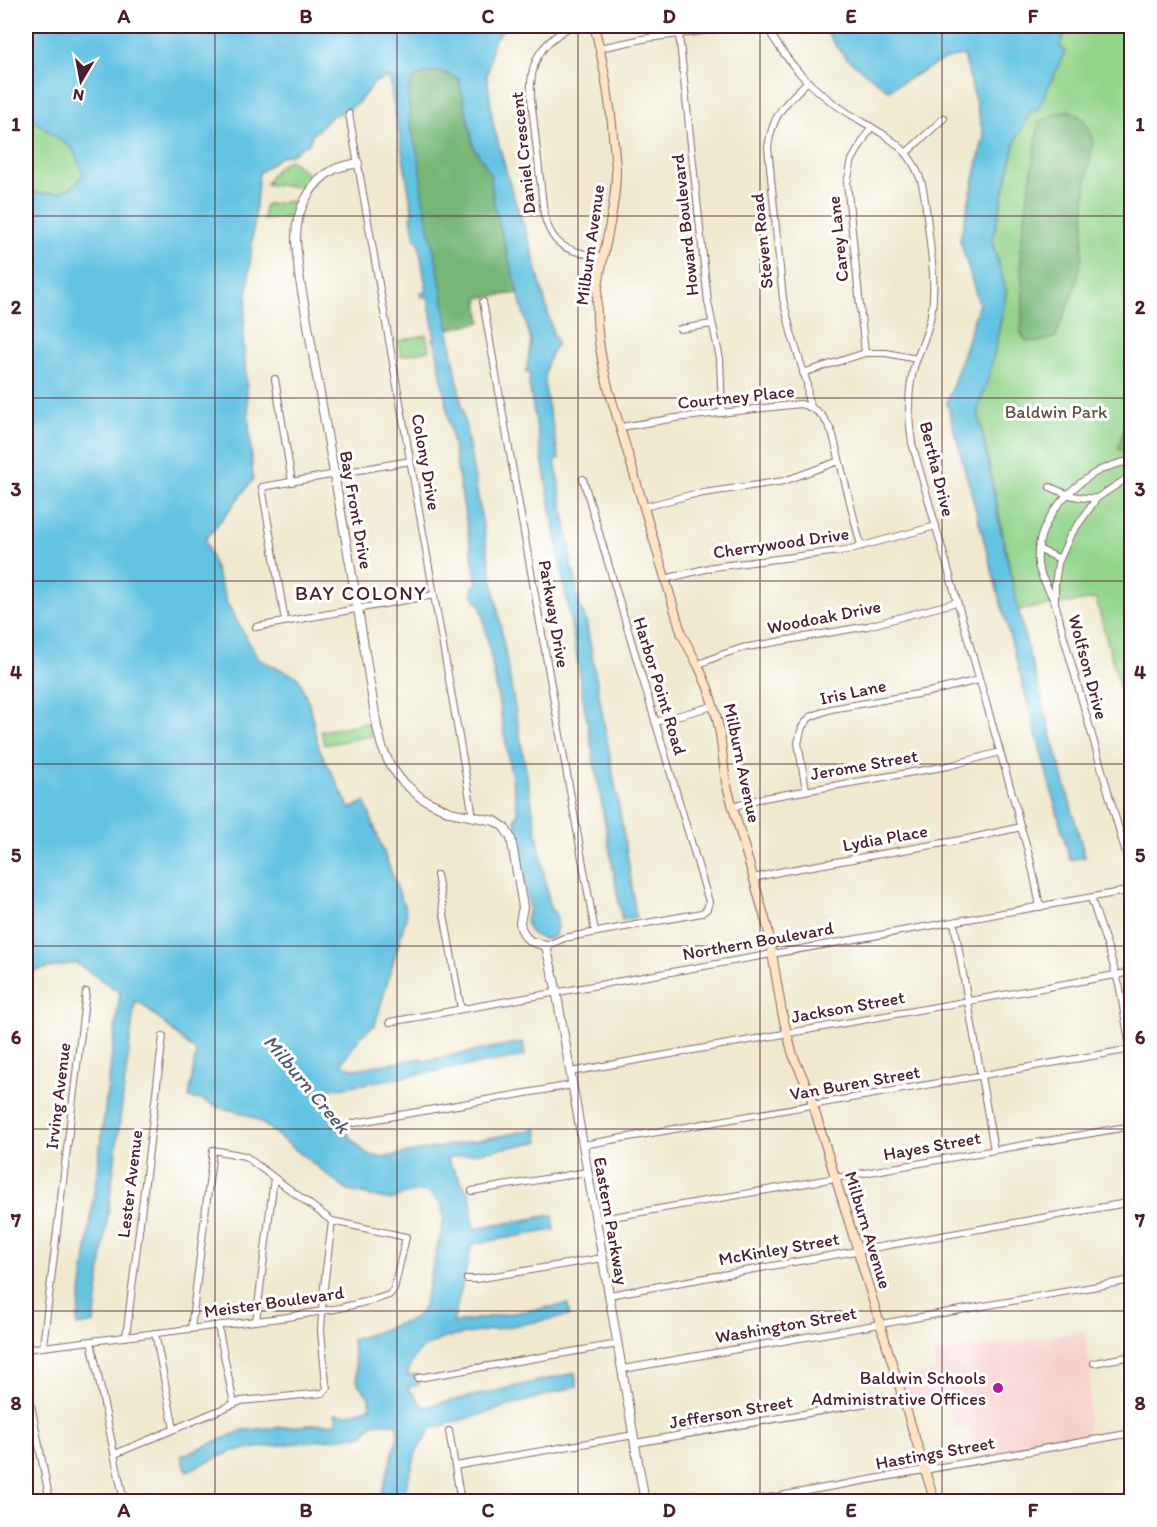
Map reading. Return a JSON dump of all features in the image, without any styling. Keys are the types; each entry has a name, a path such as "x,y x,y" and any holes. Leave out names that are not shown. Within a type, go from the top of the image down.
{"main road":[{"name":"Milburn Avenue","path":"594,26 607,86 616,174 614,202 598,289 597,312 598,337 608,387 682,635 708,688 720,734 726,783 768,929 793,1055 813,1106 932,1493 932,1502"}],"street":[{"name":"Daniel Crescent","path":"571,26 547,44 531,71 531,98 544,214 547,228 552,236 566,248 603,258"},
{"path":"600,48 648,38 733,26"},
{"name":"Bertha Drive","path":"766,26 782,52 827,99 891,140 906,153 923,187 933,276 933,302 931,318 917,359 909,393 908,418 912,443 1021,827 1040,907"},
{"name":"Howard Boulevard","path":"679,34 701,244 712,324 720,359 723,412"},
{"name":"Steven Road","path":"808,81 777,114 770,129 768,147 783,299 807,383 807,399 811,406"},
{"name":"Colony Drive","path":"349,114 473,816"},
{"path":"906,153 944,118"},
{"name":"Carey Lane","path":"865,353 847,183 852,160 871,127"},
{"name":"Bay Front Drive","path":"358,163 337,168 321,178 308,194 300,213 296,235 299,275 377,728 390,765 401,780 421,798 450,812 495,821 508,832 523,907 521,928 531,941 546,946"},
{"name":"Parkway Drive","path":"483,302 595,932"},
{"path":"680,329 712,324"},
{"path":"803,373 865,353 886,353 917,359"},
{"path":"275,379 292,482"},
{"name":"Courtney Place","path":"621,427 723,412 800,404 811,406 828,424 861,546"},
{"path":"1060,559 1038,549 1040,538 1052,514 1067,495 1094,473 1117,463 1131,460"},
{"path":"285,621 262,487 410,461"},
{"path":"644,507 690,495 784,481 839,461"},
{"name":"Wolfson Drive","path":"1131,475 1097,498 1070,536 1060,559 1054,584 1056,605 1065,641 1131,875"},
{"name":"Harbor Point Road","path":"583,479 709,903 708,909 702,913 595,932"},
{"path":"1050,487 1082,499 1097,498"},
{"name":"Cherrywood Drive","path":"665,579 713,567 835,552 936,526"},
{"name":"Wolfson Drive","path":"1038,549 1038,566 1056,605"},
{"path":"255,627 434,595"},
{"name":"Woodoak Drive","path":"697,665 742,648 868,626 957,602"},
{"name":"Iris Lane","path":"806,790 798,743 802,727 810,717 831,709 929,692 979,680"},
{"path":"655,722 713,706"},
{"name":"Jerome Street","path":"733,807 758,799 948,766 1000,752"},
{"name":"Lydia Place","path":"754,878 1021,827"},
{"path":"438,875 461,1010"},
{"name":"Northern Boulevard","path":"390,1022 1131,891"},
{"path":"1091,898 1120,989 1131,1051"},
{"path":"954,922 994,1150"},
{"path":"546,946 564,938 595,932"},
{"name":"Eastern Parkway","path":"546,946 645,1502"},
{"name":"Jackson Street","path":"570,1072 1131,972"},
{"name":"Irving Avenue","path":"42,1346 86,992"},
{"name":"Lester Avenue","path":"126,1337 163,1036"},
{"name":"Van Buren Street","path":"583,1145 1131,1051"},
{"path":"354,1123 572,1085"},
{"name":"Hayes Street","path":"596,1220 1131,1126"},
{"path":"115,1454 241,1401 323,1393 328,1387 321,1330 332,1221 244,1156 213,1150 191,1329"},
{"path":"472,1191 587,1172"},
{"path":"256,1321 274,1178"},
{"name":"McKinley Street","path":"609,1295 1131,1202"},
{"name":"Meister Boulevard","path":"26,1349 322,1312 389,1295 394,1289 406,1237 332,1221"},
{"path":"467,1280 603,1258"},
{"name":"Washington Street","path":"622,1369 1131,1280"},
{"path":"218,1326 234,1404"},
{"path":"155,1333 174,1429"},
{"path":"91,1341 124,1502"},
{"path":"418,1378 618,1344"},
{"path":"1094,1363 1131,1356"},
{"path":"26,1379 50,1502"},
{"name":"Jefferson Street","path":"455,1466 902,1397"},
{"path":"449,1431 461,1502"},
{"name":"Hastings Street","path":"745,1502 1131,1433"}],"shaded area":[{"name":"Baldwin Schools Administrative Offices","path":"1084,1331 1091,1370 1087,1437 975,1457 968,1427 955,1430 946,1398 910,1404 902,1378 936,1372 933,1354"}],"green space":[{"name":"Baldwin Park","path":"1068,26 1131,26 1131,714 1127,715 1096,599 1018,610 978,410 993,358 1006,290 992,241 1016,140 1031,110 1037,110 1065,51 1059,47"},
{"path":"435,71 459,79 474,148 490,173 494,203 518,293 478,298 481,322 448,329 422,194 419,160 410,123 408,94 411,82 418,76"},
{"path":"1068,110 1084,121 1092,140 1081,265 1056,337 1040,342 1026,341 1021,333 1023,302 1020,249 1039,122"},
{"path":"26,115 73,149 84,175 74,186 59,193 26,193"},
{"path":"290,160 314,179 308,188 266,184 276,169"},
{"path":"300,200 295,216 263,220 265,205"},
{"path":"426,335 429,350 401,356 398,341"},
{"path":"1131,402 1132,453 1130,453 1118,449"},
{"path":"370,722 372,736 324,745 321,731"}],"water":[{"name":"Milburn Creek","path":"26,26 506,26 493,41 487,75 493,124 512,192 531,247 557,344 548,362 545,381 559,459 555,460 572,571 574,571 580,607 586,620 636,917 622,920 529,384 530,373 526,373 531,341 494,203 490,173 474,148 459,79 435,71 418,76 411,82 408,94 410,123 419,160 422,194 438,269 550,908 557,921 555,936 543,939 532,934 526,921 529,908 515,819 518,814 481,606 473,596 473,586 477,584 433,339 435,339 428,296 421,297 421,293 427,292 418,240 415,240 411,215 413,214 389,77 375,82 357,104 333,115 312,135 310,142 289,155 281,156 259,173 243,336 253,480 205,540 227,603 258,659 298,677 309,704 319,748 350,809 365,802 407,914 375,1025 360,1037 341,1064 355,1069 422,1058 423,1061 523,1042 525,1056 321,1091 338,1123 366,1154 382,1158 537,1129 539,1142 446,1158 470,1195 474,1229 553,1215 555,1230 472,1244 453,1323 568,1304 569,1316 444,1338 424,1348 412,1360 407,1375 418,1375 419,1385 407,1387 424,1407 575,1373 577,1386 431,1429 417,1450 402,1501 379,1501 398,1436 397,1423 373,1423 363,1435 233,1451 187,1471 181,1456 244,1430 337,1423 335,1414 350,1414 370,1408 369,1397 358,1384 352,1340 414,1319 423,1309 444,1219 441,1204 428,1192 418,1191 391,1200 348,1191 258,1120 237,1111 189,1098 196,1052 142,1004 135,1002 94,1323 77,1326 120,992 76,963 32,971 30,985 26,985 26,193 59,193 74,186 84,175 73,149 26,115"},
{"path":"822,26 1068,26 1059,47 1065,51 1037,111 1031,110 1016,140 992,241 1006,290 990,372 978,410 1024,635 1085,857 1070,860 947,403 979,304 960,240 984,136 964,55 943,60 888,90 845,57"}],"place":[{"name":"Baldwin Schools Administrative Offices","path":"998,1388"}],"district":[{"name":"BAY COLONY","path":"361,593"}]}
